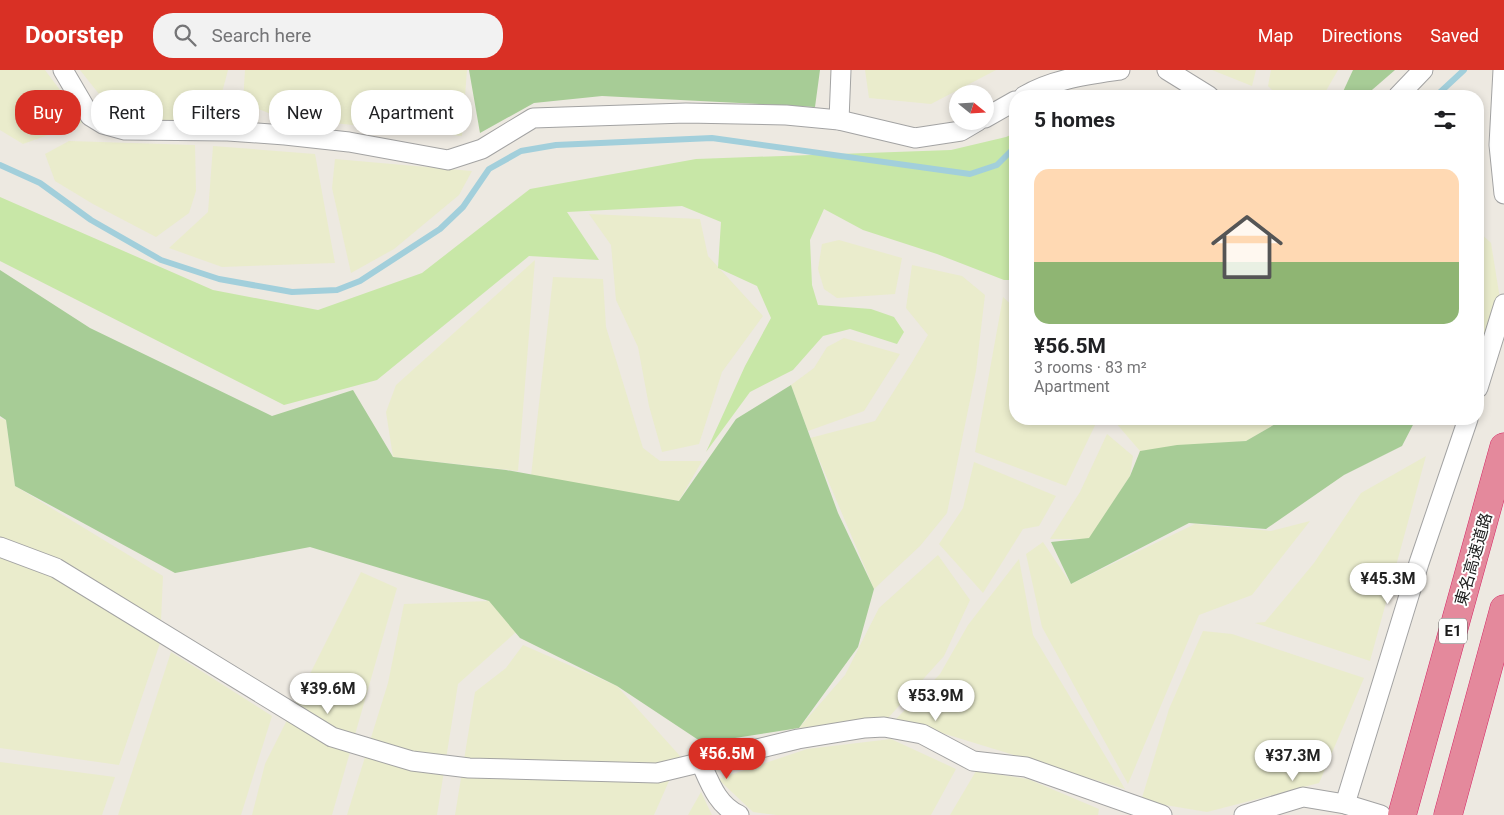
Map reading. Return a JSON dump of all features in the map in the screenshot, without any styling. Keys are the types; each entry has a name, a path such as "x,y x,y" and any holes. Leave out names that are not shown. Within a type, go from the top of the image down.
{"highway":[{"name":"東名高速道路","path":"1402,815 1504,447"},
{"path":"1448,815 1504,609"}],"street":[{"path":"63,70 90,116 103,124 125,130 228,131 285,135 349,142 448,160 482,149 533,118 686,113 786,115 839,120 915,138 963,130"},
{"path":"839,120 841,70"},
{"path":"1036,90 1049,84 1076,77 1120,70"},
{"path":"1167,70 1199,90"},
{"path":"1404,90 1423,70"},
{"path":"1503,70 1499,145 1504,194"},
{"path":"994,113 1009,104"},
{"path":"1484,369 1504,304"},
{"path":"1353,807 1418,563 1466,425"},
{"path":"0,547 56,568 332,737 412,761 469,768 657,773 798,739 865,728 884,728 922,734 973,761 1026,767 1162,815"},
{"path":"700,762 715,794 729,810 739,815"},
{"path":"1244,815 1303,797 1381,815"}],"green space":[{"path":"0,70 45,70 60,90 15,90 15,135 48,135 23,144 0,130"},
{"path":"80,70 228,70 223,90 173,90 173,121 163,120 163,90 96,90"},
{"path":"245,70 467,70 465,90 351,90 351,125 341,124 341,90 269,90 269,113 259,109 259,90 244,90"},
{"path":"469,70 820,70 815,107 602,96 534,103 480,133"},
{"path":"865,70 996,70 967,85 949,85 949,95 931,104 869,98"},
{"path":"1212,70 1256,70 1252,86"},
{"path":"1271,70 1338,70 1326,90 1272,90 1268,86"},
{"path":"1353,70 1395,70 1372,90 1344,90"},
{"path":"1009,136 1009,280 1004,280 937,254 863,230 824,209 810,240 812,285 818,305 871,309 894,317 904,332 897,344 850,329 823,336 793,370 750,392 706,452 745,366 771,318 757,286 718,268 721,222 682,206 567,212 599,260 529,256 377,380 284,405 0,261 0,197 213,290 318,310 422,273 530,189 696,159 951,150"},
{"path":"69,141 195,145 196,191 189,213 156,237 93,204 55,181 45,154"},
{"path":"213,146 315,154 335,263 222,267 169,248 208,212"},
{"path":"335,159 472,171 459,195 394,249 351,273 332,188"},
{"path":"589,214 700,219 708,256 763,316 722,372 699,444 662,452 649,406 638,347 616,300 611,245"},
{"path":"1484,237 1491,243 1500,299 1484,348"},
{"path":"839,240 902,258 895,294 837,298 824,289 818,269 822,244"},
{"path":"535,260 518,471 393,457 386,412 396,385"},
{"path":"912,265 962,276 985,295 976,371 947,513 920,546 874,589 810,438 875,421 911,364 928,335 906,308"},
{"path":"0,270 90,328 272,416 353,390 393,457 506,470 679,501 736,419 791,385 838,513 874,589 858,647 799,728 703,743 617,686 520,638 489,601 310,547 175,573 15,486 6,420 0,416"},
{"path":"553,277 603,279 606,327 643,448 660,461 702,461 679,501 531,476"},
{"path":"1003,297 1009,302 1009,425 1095,425 1066,486 975,452"},
{"path":"844,338 900,354 864,411 808,431 791,385 814,368 827,347"},
{"path":"0,418 6,420 15,486 163,576 160,643 119,765 0,748"},
{"path":"1118,425 1274,425 1246,441 1140,451"},
{"path":"1274,425 1413,425 1402,446 1344,475 1266,529 1189,523 1071,584 1051,542 1089,538 1130,476 1140,451 1177,445 1246,441"},
{"path":"1107,434 1133,456 1130,476 1089,539 1050,539 1080,492"},
{"path":"1426,456 1370,661 1255,623 1265,622 1314,563 1361,493"},
{"path":"974,462 1056,496 1039,526 1023,529 983,593 939,544 963,508"},
{"path":"1310,521 1252,595 1199,615 1128,784 1042,627 1026,554 1043,542 1071,584 1195,524 1271,531"},
{"path":"938,555 970,600 944,656 888,718 799,728 845,675 879,608"},
{"path":"1019,559 1033,635 1125,789 896,719 940,674 968,625"},
{"path":"361,572 397,588 332,815 252,815 265,764"},
{"path":"489,601 516,632 458,684 437,815 347,815 388,683 404,604"},
{"path":"1203,631 1232,634 1364,678 1319,783 1207,812 1141,801 1169,709"},
{"path":"523,645 617,686 680,756 654,815 455,815 475,692 506,668"},
{"path":"171,652 272,716 241,815 118,815"},
{"path":"891,739 956,769 931,815 777,815 753,812 718,779 807,749"},
{"path":"0,762 115,777 102,815 0,815"},
{"path":"976,771 1028,779 1099,809 1098,815 950,815"},
{"path":"701,792 712,815 688,815"}],"waterway":[{"path":"1442,90 1464,70"},
{"path":"0,165 40,183 91,220 161,260 219,279 292,292 337,290 360,281 440,229 463,207 489,169 521,151 556,145 712,138 970,174 997,165 1009,153"}]}
